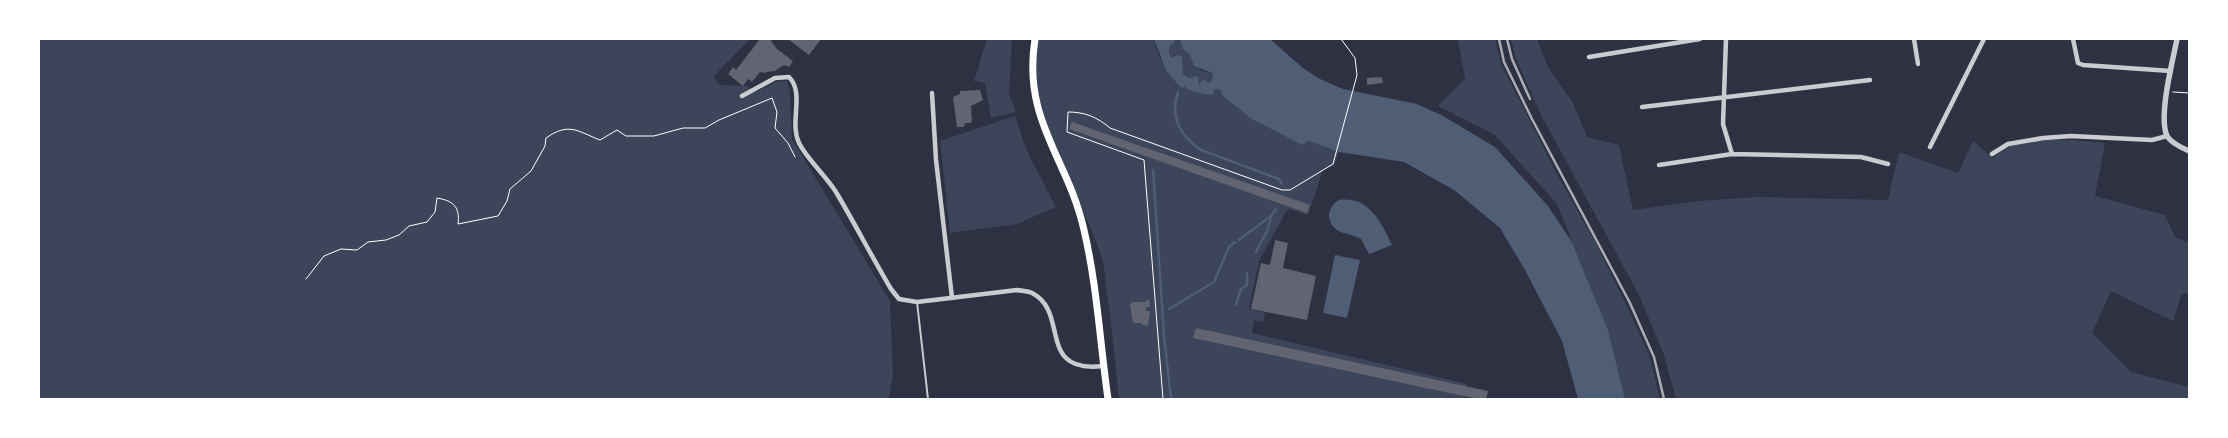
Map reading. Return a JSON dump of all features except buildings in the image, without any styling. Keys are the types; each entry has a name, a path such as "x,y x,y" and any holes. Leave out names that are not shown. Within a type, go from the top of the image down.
{"main road":[{"path":"1035,39 1032,70 1034,94 1043,130 1068,185 1084,228 1091,262 1108,399"}],"street":[{"path":"1589,57 1700,39"},
{"path":"1726,39 1723,124 1732,154"},
{"path":"1914,39 1918,64"},
{"path":"1930,147 1984,39"},
{"path":"2073,39 2075,58 2078,63 2083,65 2171,70"},
{"path":"2177,39 2166,91 2167,136 2189,152"},
{"path":"742,96 775,78 789,77 794,82 796,89 795,114 798,140 803,150 823,173 836,193 896,296 904,301 917,302 1017,290 1032,293 1043,302 1050,314 1060,351 1071,362 1086,368 1103,366"},
{"path":"1642,108 1870,80"},
{"path":"932,93 936,160 952,298"},
{"path":"1992,154 2008,144 2043,138 2071,136 2152,140 2167,136"},
{"path":"1659,164 1732,154 1861,157 1888,164"}],"lane":[{"path":"917,302 928,399"}],"path":[{"path":"1163,399 1156,332 1144,160 1067,132 1068,112 1081,112 1100,120 1110,128 1282,190 1290,190 1333,164 1357,75 1355,58 1341,39"},
{"path":"2166,91 2189,93"},
{"path":"306,280 324,256 341,249 357,250 368,242 386,240 399,235 409,226 427,222 435,212 437,198 449,200 457,206 458,224 498,216 507,201 510,190 531,171 546,146 546,138 555,132 569,128 600,140 617,130 626,136 654,136 684,128 705,128 719,120 772,98 777,112 775,128 788,143 795,157"}],"shaded area":[{"path":"39,39 750,39 713,77 720,85 748,86 755,92 778,81 787,81 790,90 792,139 890,301 893,375 889,399 39,399"},
{"path":"987,39 1012,39 1009,94 1016,112 991,118 985,83 974,81"},
{"path":"1038,39 1154,39 1159,56 1184,86 1213,94 1213,89 1222,90 1222,95 1250,118 1302,145 1309,141 1339,152 1334,166 1323,170 1308,215 1287,210 1259,261 1249,309 1265,313 1263,322 1254,320 1252,333 1467,384 1464,399 1119,399 1102,260 1091,229 1046,123 1039,96 1036,68"},
{"path":"1154,39 1176,39 1169,46 1169,54 1172,57 1179,55 1182,57 1183,74 1189,78 1197,76 1198,83 1200,84 1203,79 1210,83 1213,77 1212,73 1194,66 1190,55 1182,48 1180,39 1270,39 1303,68 1320,79 1343,89 1417,104 1443,116 1495,147 1548,206 1572,242 1608,330 1625,399 1578,399 1562,341 1525,270 1500,228 1454,190 1404,162 1339,152 1309,141 1302,145 1250,118 1222,95 1221,90 1214,89 1213,95 1193,91 1184,86 1183,88 1180,87 1166,70"},
{"path":"1176,39 1180,39 1182,48 1190,55 1194,66 1212,73 1213,77 1210,83 1200,84 1183,74 1183,68 1175,55 1171,57 1169,54 1169,46"},
{"path":"1458,39 1495,39 1501,64 1626,304 1650,357 1660,399 1625,399 1608,330 1557,204 1495,135 1438,106 1465,79"},
{"path":"1511,39 1537,39 1548,67 1573,103 1587,137 1619,145 1633,210 1698,201 1758,197 1888,200 1899,152 1958,173 1973,141 1993,158 2009,146 2029,141 2070,140 2105,143 2095,196 2165,215 2175,237 2189,243 2189,292 2181,295 2173,321 2111,291 2092,333 2131,372 2189,387 2189,399 1676,399 1664,355 1639,295 1541,115 1516,59"},
{"path":"1015,116 1027,151 1056,207 1017,224 950,233 940,141"},
{"path":"1339,200 1358,202 1366,206 1373,212 1392,245 1369,254 1361,239 1341,232 1332,226 1329,217 1331,208"},
{"path":"1335,255 1360,260 1347,318 1323,313"}],"waterway":[{"path":"1178,92 1175,110 1176,118 1187,139 1201,150 1279,179 1282,184"},
{"path":"1153,170 1164,336 1171,399"},
{"path":"1239,240 1271,216 1276,209"},
{"path":"1256,252 1267,231 1271,218"},
{"path":"1169,309 1214,282 1229,247 1235,242"},
{"path":"1236,305 1241,289 1247,285 1247,273"}],"railway":[{"path":"1499,39 1504,62 1532,119 1630,303 1654,357 1664,399"},
{"path":"1507,39 1512,59 1530,99"}]}
